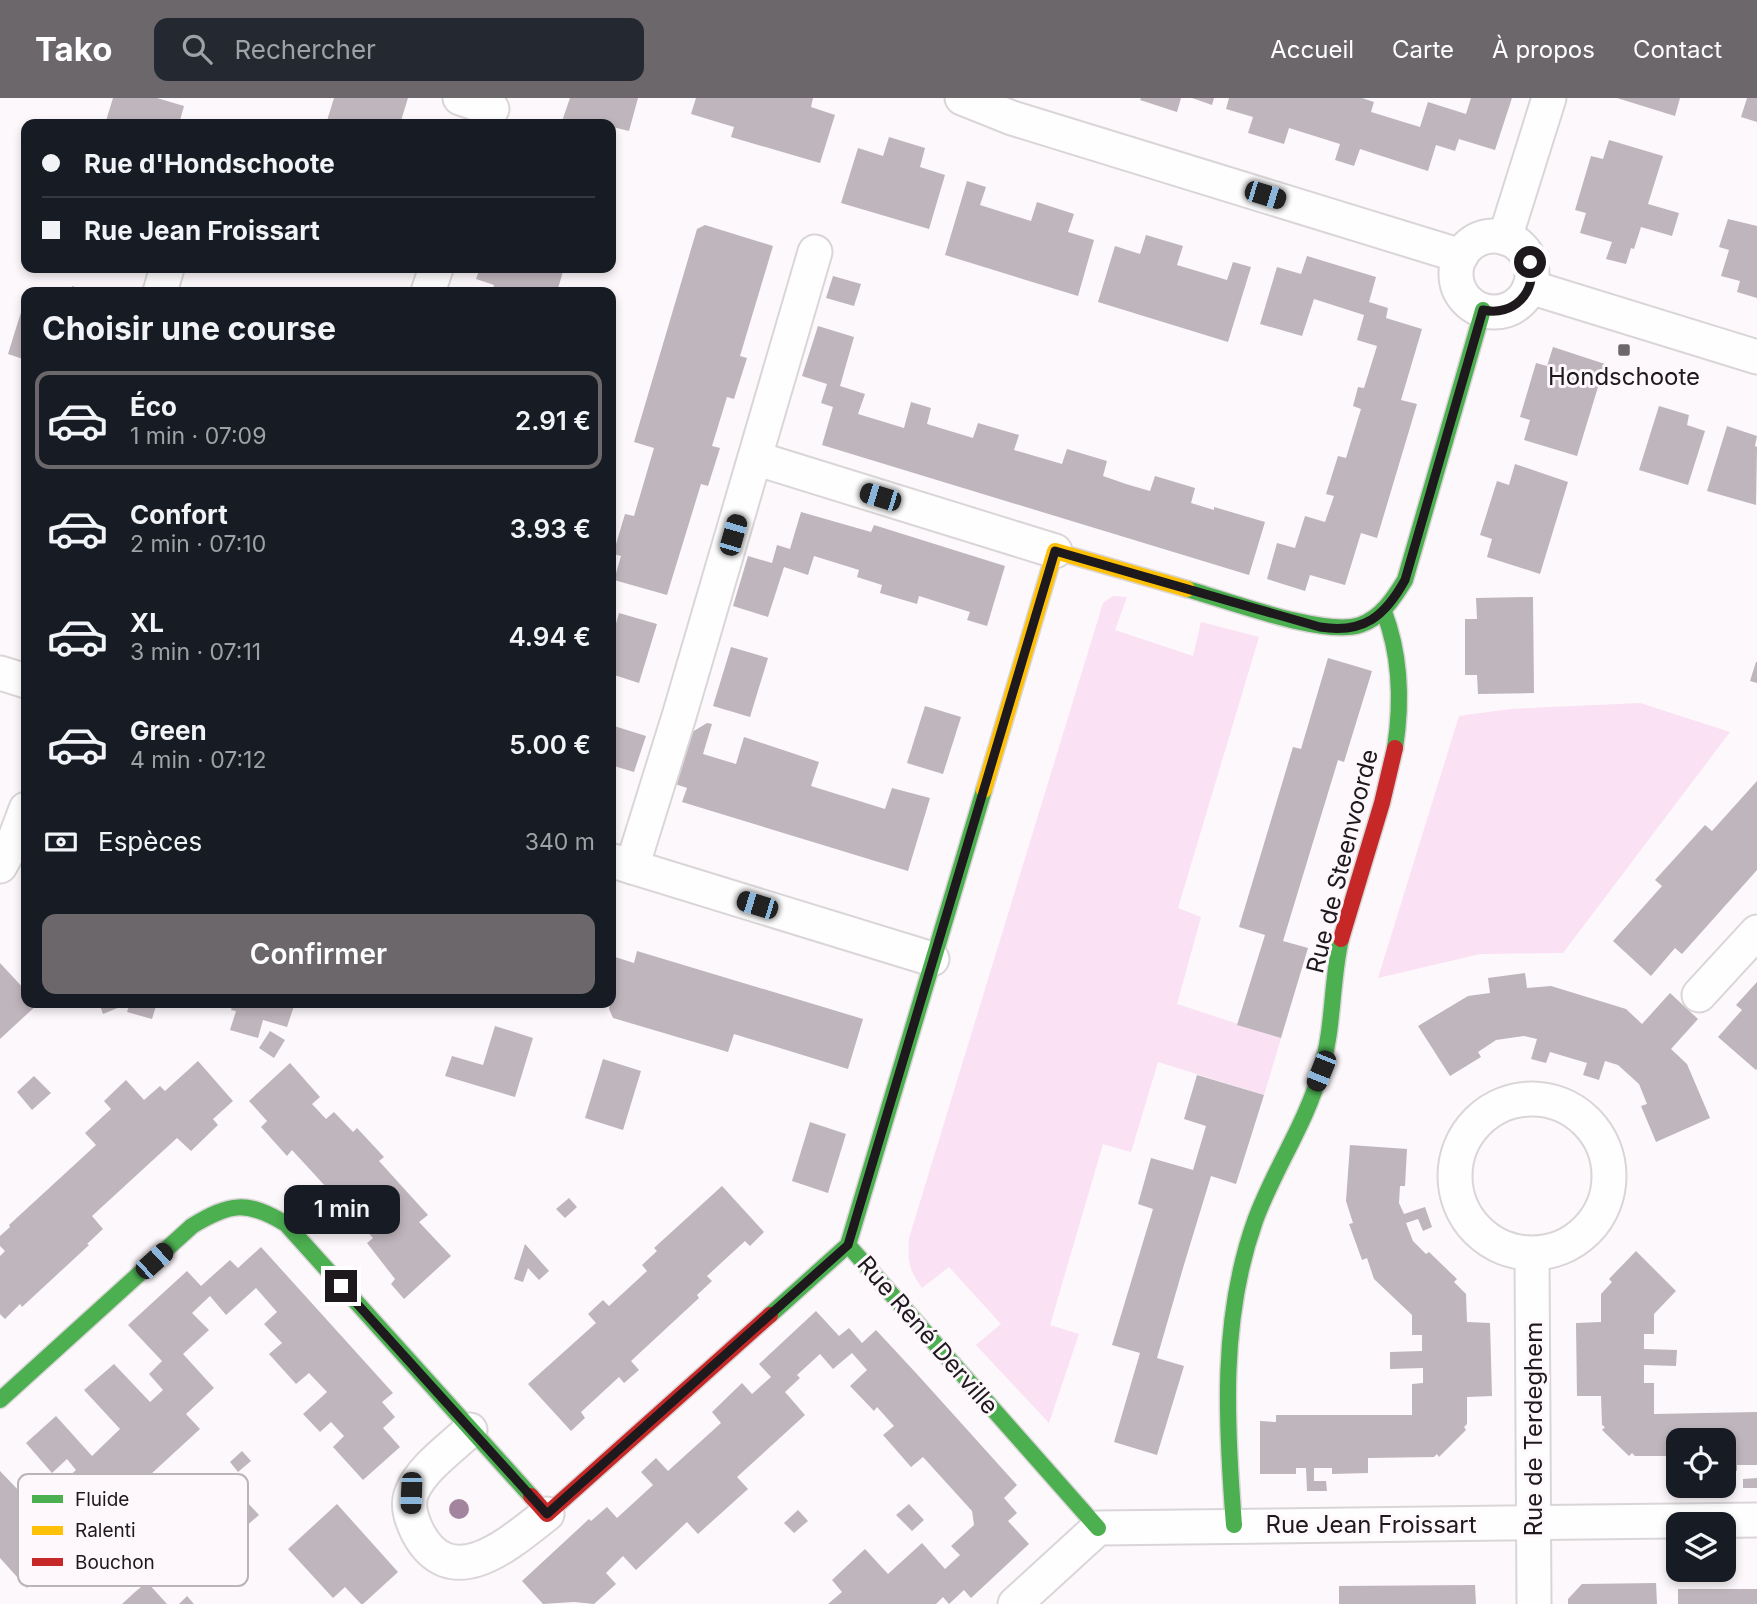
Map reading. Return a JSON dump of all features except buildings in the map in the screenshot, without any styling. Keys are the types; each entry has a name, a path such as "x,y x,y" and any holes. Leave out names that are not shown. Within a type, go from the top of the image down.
{"street":[{"path":"460,98 493,110"},
{"path":"962,98 1012,117 1461,256"},
{"path":"1505,238 1549,98"},
{"path":"1490,236 1505,238 1514,242 1527,256 1531,268 1530,287 1519,303 1508,309 1495,312 1483,310 1467,301 1460,291 1456,273 1461,256 1478,239 1490,236"},
{"path":"815,252 680,713 622,864 933,959"},
{"path":"1530,287 1757,357"},
{"path":"755,458 1055,551 1320,627 1335,629 1351,626 1369,621 1384,612 1405,580 1483,310"},
{"name":"Rue René Derville","path":"1055,551 848,1245 1098,1528"},
{"name":"Rue de Steenvoorde","path":"1234,1525 1227,1446 1227,1356 1233,1307 1252,1228 1321,1071 1328,1042 1336,962 1393,759 1399,698 1398,669 1395,643 1384,612"},
{"path":"0,673 21,679"},
{"path":"0,866 21,822"},
{"path":"1699,995 1757,932"},
{"path":"1526,1098 1552,1100 1576,1111 1594,1128 1606,1150 1611,1174 1607,1199 1587,1230 1578,1239 1556,1250 1532,1254 1506,1249 1483,1236 1466,1216 1456,1192 1455,1165 1463,1140 1478,1119 1500,1104 1526,1098"},
{"path":"0,1400 192,1226 220,1209 246,1206 265,1211 286,1224 547,1514"},
{"path":"470,1430 426,1472 411,1493 410,1518 423,1542 442,1560 466,1563 504,1547 547,1514 848,1245"},
{"name":"Rue de Terdeghem","path":"1532,1254 1534,1604"},
{"name":"Rue Jean Froissart","path":"1098,1528 1757,1520"},
{"path":"1015,1604 1098,1528"}],"shaded area":[{"path":"1113,596 1127,597 1115,630 1193,656 1201,622 1259,637 1178,908 1201,917 1177,1004 1281,1038 1264,1095 1158,1062 1131,1152 1103,1144 1050,1325 1079,1334 1049,1423 976,1345 1001,1324 949,1267 922,1288 910,1264 909,1238 1103,603"},
{"path":"1640,703 1730,732 1563,953 1480,954 1378,978 1459,716 1510,709"}],"traffic: fast":[{"path":"1187,589 1275,616 1323,626 1360,625 1381,612 1405,580 1483,310"},
{"path":"1384,612 1397,662 1399,714 1395,748"},
{"path":"984,790 848,1245 1098,1528"},
{"path":"1234,1525 1228,1372 1236,1296 1255,1221 1307,1108 1321,1070 1341,939"},
{"path":"0,1400 192,1226 228,1209 249,1208 286,1224 531,1496"},
{"path":"770,1315 848,1245"}],"traffic: slow":[{"path":"984,790 1055,551 1187,589"}],"traffic: jam":[{"path":"1341,939 1382,803 1395,748"},
{"path":"531,1496 547,1514 770,1315"}],"place":[{"name":"Hondschoote","path":"1624,350"}],"route":[{"path":"341,1286 547,1514 848,1245 1055,551 1320,627 1335,629 1351,626 1369,621 1384,612 1405,580 1483,310 1502,311 1519,303 1530,287 1530,262"}]}
